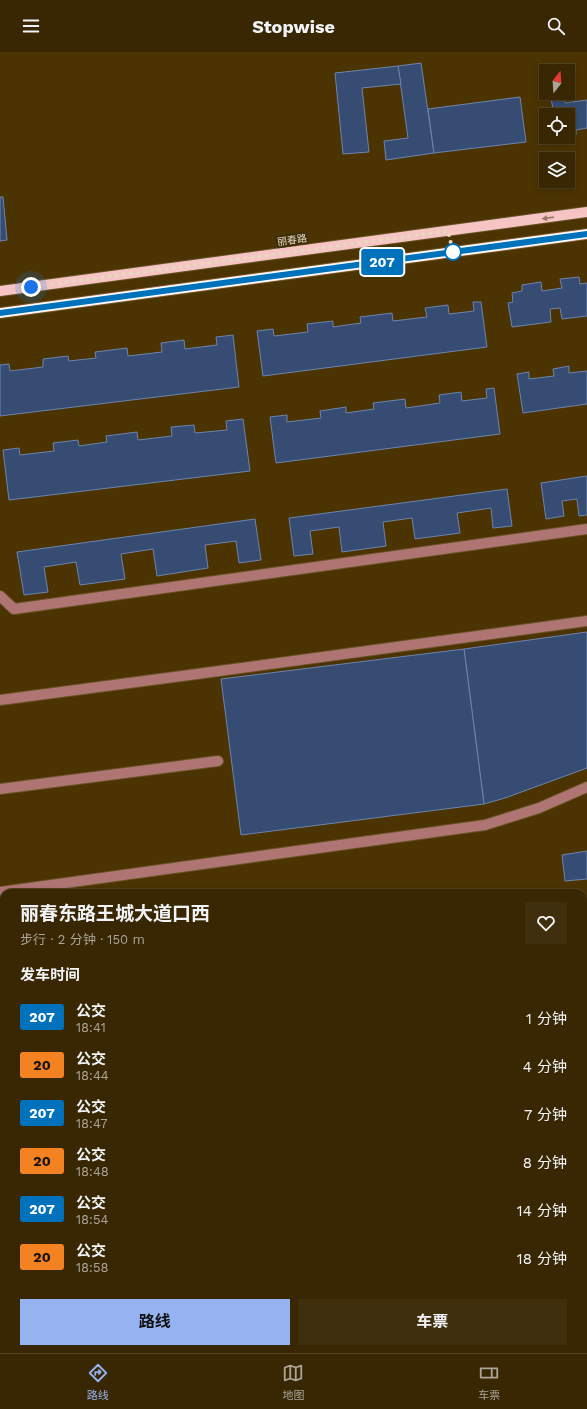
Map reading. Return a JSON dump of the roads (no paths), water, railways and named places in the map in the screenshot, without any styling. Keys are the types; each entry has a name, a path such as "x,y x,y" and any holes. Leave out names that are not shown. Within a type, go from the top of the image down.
{"main road":[{"name":"丽春路","path":"0,291 587,212"},
{"path":"0,313 587,234"}],"street":[{"path":"0,596 14,609 587,529"},
{"path":"0,700 587,621"},
{"path":"0,789 218,761"},
{"path":"22,889 485,825 539,808 587,787"}]}
